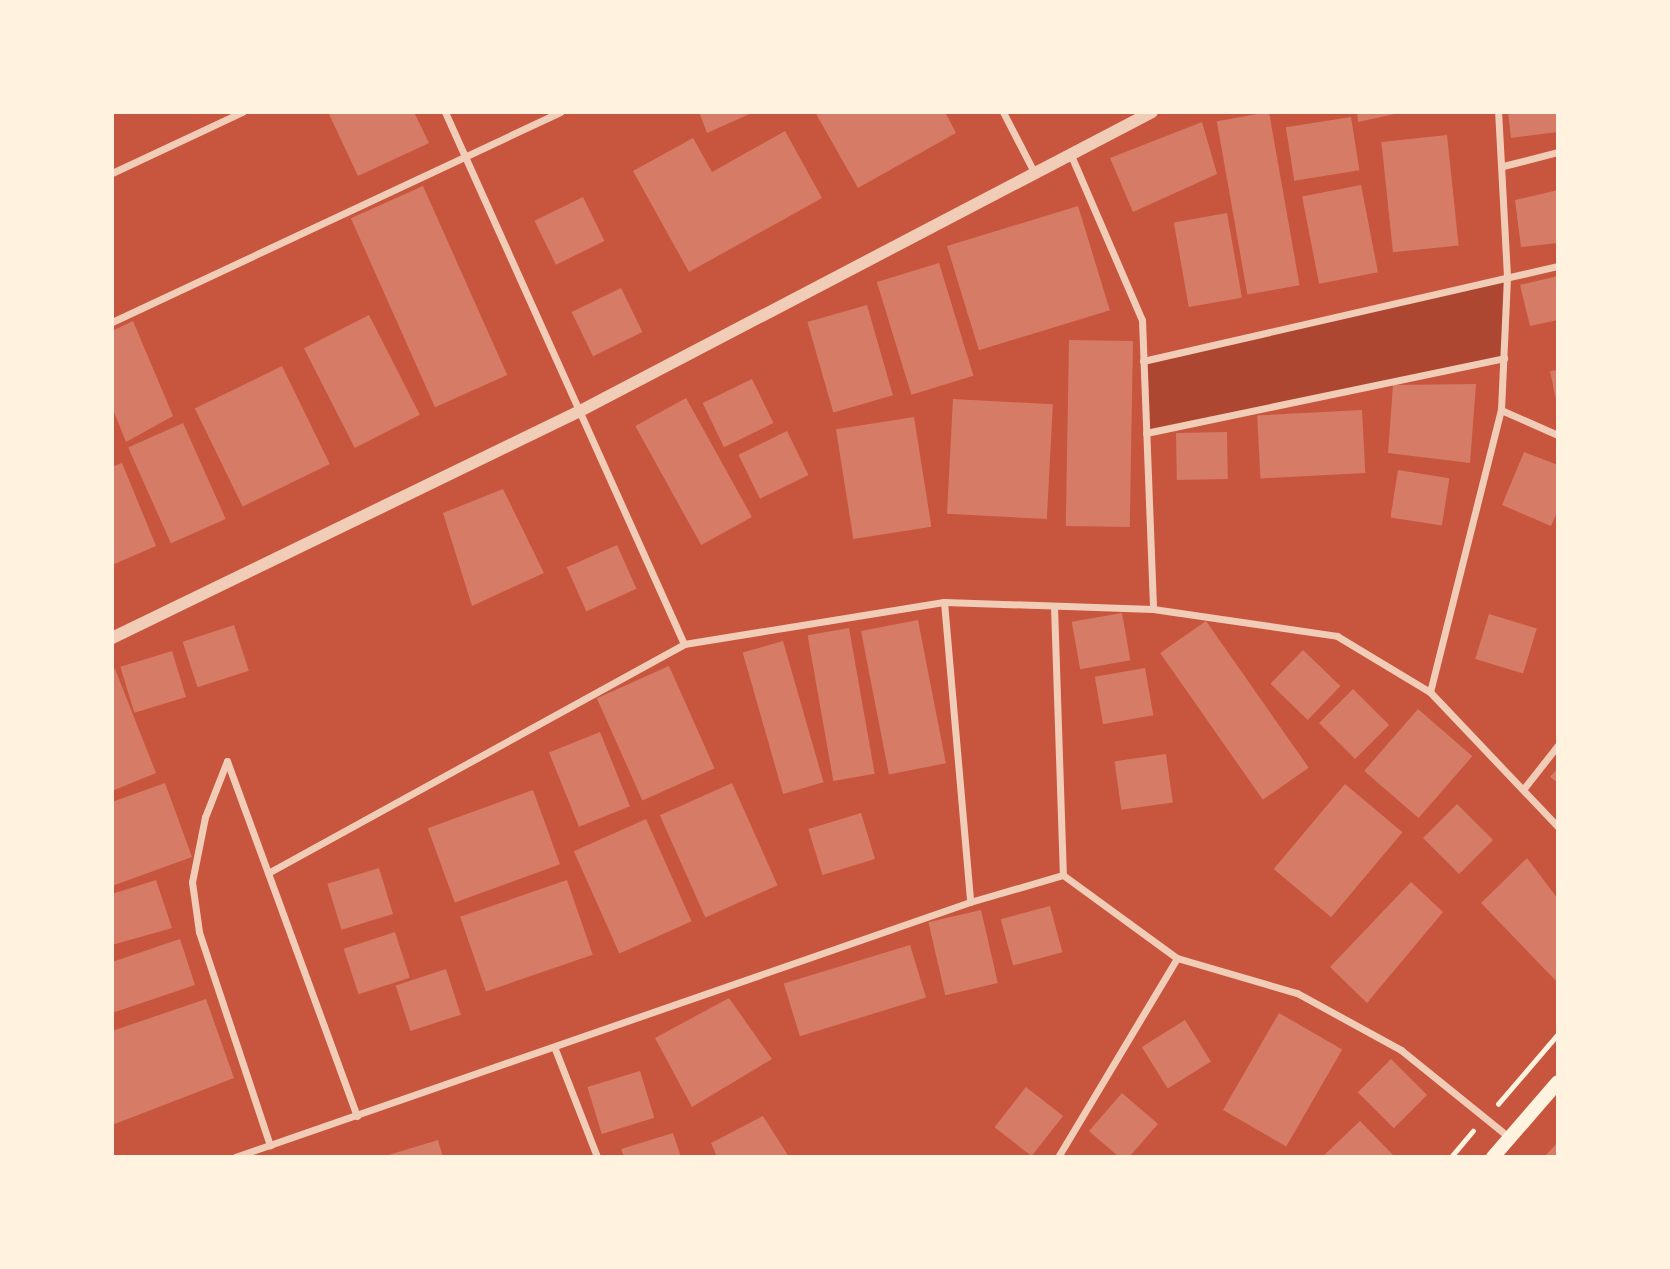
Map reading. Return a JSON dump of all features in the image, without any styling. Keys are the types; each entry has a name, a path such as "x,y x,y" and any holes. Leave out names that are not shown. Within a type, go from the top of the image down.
{"main road":[{"path":"1493,1157 1558,1082"}],"street":[{"path":"112,173 242,112"},
{"path":"445,112 582,410 684,644"},
{"path":"112,323 560,112"},
{"path":"1003,112 1033,170"},
{"path":"112,638 582,410 1033,170 1152,112"},
{"path":"1430,692 1501,410 1507,276 1498,112"},
{"path":"1503,166 1558,152"},
{"path":"1069,153 1142,320 1153,609"},
{"path":"1143,361 1558,266"},
{"path":"1146,433 1504,358"},
{"path":"1501,410 1558,435"},
{"path":"944,602 970,902"},
{"path":"268,873 684,644 944,602 1153,609 1337,636 1430,692 1525,787 1558,827"},
{"path":"1054,606 1063,875"},
{"path":"1525,787 1558,745"},
{"path":"270,1145 199,932 192,882 205,817 227,761 357,1116"},
{"path":"235,1157 555,1049 970,902 1063,875"},
{"path":"1063,875 1177,957 1297,992 1401,1050 1510,1138"},
{"path":"1058,1157 1177,957"},
{"path":"555,1049 597,1157"}],"path":[{"path":"1451,1157 1558,1034"}],"shaded area":[{"path":"1503,280 1502,357 1149,429 1146,362"}],"building":[{"path":"328,112 414,112 429,143 358,176"},
{"path":"699,112 754,112 707,133"},
{"path":"815,112 945,112 956,133 858,188"},
{"path":"1269,112 1300,285 1247,295 1217,121"},
{"path":"1357,112 1399,112 1399,113 1358,122"},
{"path":"1508,112 1558,112 1558,132 1511,138"},
{"path":"1351,117 1359,170 1294,181 1286,127"},
{"path":"1202,122 1217,174 1133,212 1110,158"},
{"path":"785,131 822,198 689,272 633,171 693,138 712,172"},
{"path":"1447,135 1459,245 1393,252 1381,142"},
{"path":"1361,185 1378,272 1319,284 1302,196"},
{"path":"423,186 507,375 435,407 351,218"},
{"path":"1558,190 1558,243 1521,247 1515,200"},
{"path":"583,197 604,241 556,265 534,221"},
{"path":"1078,206 1110,310 979,350 947,246"},
{"path":"1227,213 1242,298 1189,307 1174,222"},
{"path":"939,263 973,376 911,395 877,282"},
{"path":"1558,276 1558,320 1530,326 1520,285"},
{"path":"621,288 642,332 593,356 572,312"},
{"path":"867,305 893,395 833,412 807,322"},
{"path":"369,315 420,415 355,448 304,348"},
{"path":"133,321 173,416 126,442 112,407 112,331"},
{"path":"1069,340 1133,341 1130,527 1066,526"},
{"path":"282,366 330,464 243,506 195,409"},
{"path":"1558,370 1558,405 1557,405 1550,371"},
{"path":"752,379 773,423 724,447 703,403"},
{"path":"1476,384 1470,463 1388,453 1393,385"},
{"path":"686,398 752,517 701,545 635,426"},
{"path":"953,399 1053,404 1047,519 947,514"},
{"path":"1362,410 1365,473 1260,478 1257,415"},
{"path":"914,417 931,527 853,539 836,429"},
{"path":"183,423 226,519 171,543 128,447"},
{"path":"787,431 808,475 760,499 738,455"},
{"path":"1227,432 1228,479 1177,480 1176,433"},
{"path":"1524,452 1558,465 1558,510 1551,526 1502,505"},
{"path":"122,463 156,546 112,565 112,467"},
{"path":"1398,470 1449,478 1442,526 1390,517"},
{"path":"503,489 544,573 472,606 443,513"},
{"path":"617,545 637,589 586,611 567,567"},
{"path":"1122,613 1130,660 1080,669 1072,622"},
{"path":"1489,614 1537,629 1523,674 1475,659"},
{"path":"918,620 946,763 889,774 861,631"},
{"path":"1206,621 1309,768 1263,800 1160,653"},
{"path":"234,625 249,671 197,687 183,642"},
{"path":"849,628 875,774 833,781 808,635"},
{"path":"783,641 824,782 783,794 743,653"},
{"path":"1303,650 1340,686 1308,720 1270,684"},
{"path":"172,651 186,697 134,713 120,667"},
{"path":"669,666 715,768 642,800 597,698"},
{"path":"1145,668 1153,715 1103,724 1095,677"},
{"path":"115,669 156,773 112,791 112,670"},
{"path":"1353,689 1389,725 1355,759 1319,723"},
{"path":"1418,709 1472,756 1419,818 1364,771"},
{"path":"600,732 630,806 579,827 549,753"},
{"path":"1166,754 1173,803 1121,810 1115,761"},
{"path":"1558,768 1558,783 1550,777"},
{"path":"165,783 192,857 112,886 112,802"},
{"path":"732,783 778,885 705,917 660,815"},
{"path":"1345,784 1402,832 1331,917 1274,869"},
{"path":"533,790 560,864 455,903 428,828"},
{"path":"1457,804 1493,840 1459,874 1423,838"},
{"path":"861,813 875,859 822,875 808,829"},
{"path":"646,819 692,921 619,953 574,851"},
{"path":"1527,858 1558,899 1558,983 1481,903"},
{"path":"379,868 393,914 341,930 327,884"},
{"path":"156,880 172,928 112,945 112,894"},
{"path":"567,880 593,955 486,991 460,917"},
{"path":"1411,882 1443,912 1367,1003 1330,967"},
{"path":"1050,906 1062,952 1013,966 1001,919"},
{"path":"981,910 998,983 945,995 928,922"},
{"path":"395,932 410,978 358,994 344,949"},
{"path":"180,939 195,985 112,1013 112,962"},
{"path":"910,945 926,998 800,1036 784,984"},
{"path":"446,969 461,1015 410,1031 396,985"},
{"path":"729,998 772,1059 692,1107 655,1038"},
{"path":"206,999 234,1078 112,1125 112,1031"},
{"path":"1279,1013 1342,1050 1286,1146 1223,1110"},
{"path":"1185,1020 1211,1062 1168,1089 1142,1047"},
{"path":"1391,1059 1427,1095 1394,1128 1358,1092"},
{"path":"640,1071 654,1118 602,1134 587,1087"},
{"path":"1026,1087 1063,1116 1032,1156 995,1127"},
{"path":"1122,1093 1158,1124 1129,1157 1119,1157 1089,1131"},
{"path":"763,1116 789,1157 717,1157 711,1143"},
{"path":"1360,1121 1395,1157 1322,1157"},
{"path":"673,1133 681,1157 624,1157 621,1149"},
{"path":"438,1140 443,1157 385,1157 385,1156"},
{"path":"1558,1142 1558,1157 1544,1157"}]}
